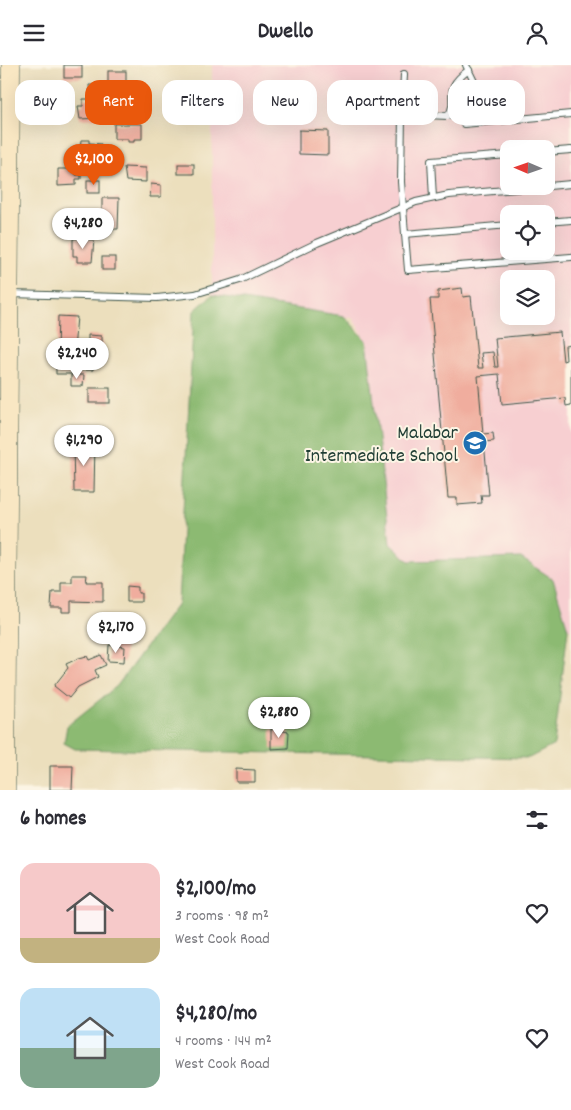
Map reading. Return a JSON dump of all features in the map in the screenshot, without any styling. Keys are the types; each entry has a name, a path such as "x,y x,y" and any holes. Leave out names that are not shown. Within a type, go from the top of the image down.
{"main road":[{"path":"6,790 11,65"}],"lane":[{"path":"438,116 448,116 451,111 451,90 458,77 468,68 474,80"},
{"path":"404,74 404,80"},
{"path":"525,118 571,114"},
{"path":"402,125 401,182 408,270 571,257"},
{"path":"555,151 571,150"},
{"path":"433,198 431,161 500,156"},
{"path":"9,294 157,298 215,289 403,206 449,195 571,184"},
{"path":"555,221 571,220"},
{"path":"405,234 500,226"}],"shaded area":[{"name":"Malabar Intermediate School","path":"212,65 571,65 571,629 568,629 553,579 521,558 409,561 390,544 367,341 352,318 212,295 212,125 243,125 243,80 212,80"}],"green space":[{"path":"212,295 344,316 367,341 390,544 409,561 521,558 553,579 568,629 554,745 529,758 75,749 64,743 67,726 117,686 178,603 194,311"}],"building":[{"path":"64,65 82,65 82,78 64,78"},
{"path":"108,71 126,71 126,80 108,80"},
{"path":"83,99 85,99 85,119 80,119 78,106 83,106"},
{"path":"114,125 142,125 142,139 134,139 134,142 128,142 128,139 114,139"},
{"path":"299,130 328,131 328,155 299,154"},
{"path":"81,140 89,140 89,143 101,144 101,157 79,156"},
{"path":"178,164 194,164 194,174 178,174"},
{"path":"124,167 146,168 146,182 126,181"},
{"path":"58,169 76,169 76,175 81,175 81,179 76,179 76,185 58,186"},
{"path":"87,180 100,180 100,193 87,193"},
{"path":"151,184 161,185 161,197 150,197"},
{"path":"102,198 119,198 118,229 96,229 96,224 78,224 78,220 74,220 74,211 102,211"},
{"path":"73,239 94,240 92,262 77,262 77,256 73,256"},
{"path":"102,257 115,257 115,270 102,270"},
{"path":"462,288 463,297 471,296 478,368 483,368 481,353 493,352 495,367 498,367 495,338 560,332 563,361 566,360 565,346 571,345 571,405 566,406 565,398 502,404 499,374 478,376 483,434 493,433 494,441 484,442 489,495 481,495 482,503 457,505 457,498 448,498 430,299 438,299 438,291"},
{"path":"58,316 77,317 74,349 57,349"},
{"path":"88,335 102,336 102,348 88,348"},
{"path":"56,355 93,356 93,370 76,370 76,374 56,374"},
{"path":"71,375 84,375 83,386 71,386"},
{"path":"89,388 110,388 110,403 89,403"},
{"path":"73,443 95,443 94,492 74,492"},
{"path":"72,575 87,575 86,582 103,582 103,602 71,601 71,612 62,612 62,608 51,608 52,592 61,592 61,582 72,582"},
{"path":"127,586 138,587 138,593 141,593 141,602 127,602"},
{"path":"109,645 125,647 124,662 108,661"},
{"path":"101,655 106,665 95,670 98,677 78,687 69,698 54,686 68,668 66,664 79,658 87,656 89,660"},
{"path":"271,729 289,732 288,748 271,749"},
{"path":"50,766 73,766 72,790 50,790"},
{"path":"236,769 255,770 255,782 236,782"}],"place":[{"name":"Malabar Intermediate School","path":"475,443"}]}
